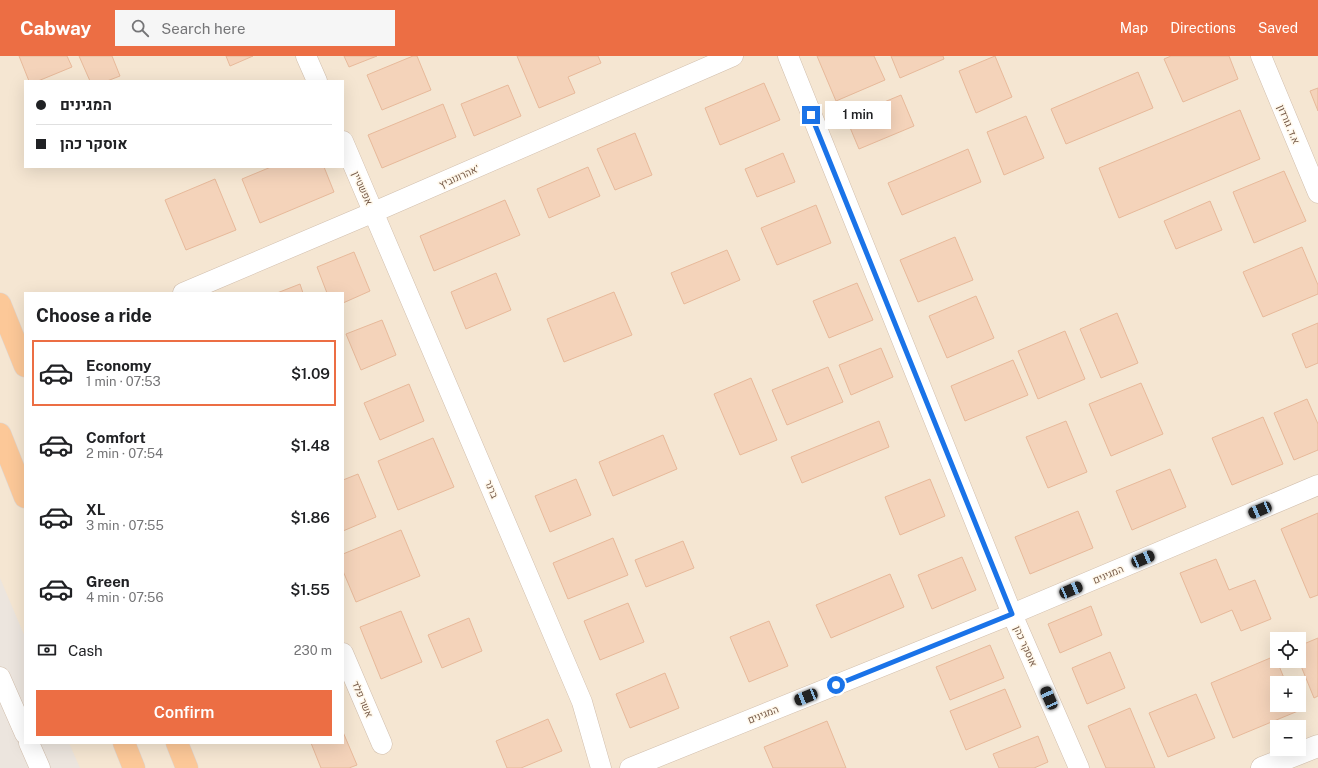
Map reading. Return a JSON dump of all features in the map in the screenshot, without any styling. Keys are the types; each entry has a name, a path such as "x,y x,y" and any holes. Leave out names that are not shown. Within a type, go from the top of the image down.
{"highway":[{"path":"0,304 24,364"},
{"path":"0,434 24,494"},
{"path":"124,744 134,768"},
{"path":"177,744 187,768"}],"street":[{"path":"306,56 317,80"},
{"name":"אהרונוביץ'","path":"188,292 733,56"},
{"name":"אוסקר כהן","path":"788,56 1012,614 1079,768"},
{"name":"א.ד. גורדון","path":"1261,56 1318,193"},
{"name":"אפשטיין","path":"344,143 374,212"},
{"name":"ברנר","path":"374,212 582,702 601,768"},
{"name":"המגינים","path":"630,768 1012,614 1318,485"},
{"name":"אשר פלד","path":"344,656 382,744"},
{"path":"0,677 24,732"},
{"path":"29,744 40,768"},
{"path":"1269,767 1318,746"}],"shaded area":[{"path":"0,56 1318,56 1318,768 0,768"},
{"path":"0,578 24,635 24,744 69,744 80,768 0,768"}],"building":[{"path":"19,56 67,56 72,67 40,80 29,80"},
{"path":"79,56 112,56 120,76 110,80 90,80"},
{"path":"226,56 253,56 230,66"},
{"path":"344,56 377,56 349,67"},
{"path":"413,56 417,56 431,90 382,110 367,75"},
{"path":"517,56 598,56 601,63 568,77 575,93 539,108"},
{"path":"817,56 874,56 885,80 836,101"},
{"path":"891,56 943,56 944,59 900,78"},
{"path":"995,56 1012,97 976,113 959,71"},
{"path":"1171,56 1229,56 1238,79 1183,102 1164,59"},
{"path":"1138,72 1153,108 1066,144 1051,109"},
{"path":"764,83 780,120 720,145 705,108"},
{"path":"508,85 521,116 474,136 461,104"},
{"path":"1318,88 1318,111 1310,91"},
{"path":"901,95 914,126 859,149 846,118"},
{"path":"443,104 456,137 382,168 368,135"},
{"path":"1240,110 1260,159 1119,218 1099,168"},
{"path":"1026,116 1044,158 1004,175 987,132"},
{"path":"635,133 652,175 615,190 597,149"},
{"path":"968,149 981,182 902,215 888,183"},
{"path":"783,153 795,182 757,197 745,169"},
{"path":"588,167 600,196 549,218 537,189"},
{"path":"269,168 324,168 334,192 260,223 242,179"},
{"path":"1284,171 1306,221 1254,243 1233,192"},
{"path":"215,179 236,230 186,250 165,200"},
{"path":"505,200 520,235 434,271 420,236"},
{"path":"1210,201 1222,230 1176,249 1164,221"},
{"path":"816,205 831,243 777,265 761,228"},
{"path":"955,237 973,280 918,302 900,260"},
{"path":"1302,247 1318,285 1318,294 1263,317 1243,272"},
{"path":"727,250 740,280 684,304 671,273"},
{"path":"354,252 370,291 344,303 344,292 327,292 317,267"},
{"path":"496,273 511,310 466,329 451,292"},
{"path":"857,283 873,320 829,338 813,301"},
{"path":"300,284 303,292 280,292"},
{"path":"614,292 632,335 564,362 547,319"},
{"path":"976,296 994,338 947,358 929,316"},
{"path":"1117,313 1138,363 1101,378 1080,329"},
{"path":"382,320 396,355 361,370 346,334"},
{"path":"1318,323 1318,363 1306,368 1292,334"},
{"path":"1065,331 1085,379 1038,399 1018,351"},
{"path":"881,348 893,377 851,395 839,365"},
{"path":"1013,360 1028,395 965,421 951,386"},
{"path":"828,367 843,402 787,425 772,390"},
{"path":"751,378 777,440 740,455 714,394"},
{"path":"1141,383 1163,434 1111,456 1089,404"},
{"path":"409,384 424,421 380,440 364,403"},
{"path":"1307,399 1318,424 1318,450 1294,460 1274,413"},
{"path":"1263,417 1283,464 1232,485 1212,438"},
{"path":"879,421 889,447 802,483 791,457"},
{"path":"1066,421 1087,472 1048,488 1026,437"},
{"path":"663,435 677,469 613,496 599,462"},
{"path":"433,438 454,487 398,510 378,461"},
{"path":"1170,469 1186,507 1132,530 1116,491"},
{"path":"358,474 376,517 344,531 344,480"},
{"path":"576,479 591,515 550,532 535,496"},
{"path":"930,479 945,516 900,535 885,497"},
{"path":"1078,511 1093,548 1030,574 1015,537"},
{"path":"1318,513 1318,595 1310,598 1281,529"},
{"path":"401,530 420,576 356,602 344,573 344,554"},
{"path":"613,538 628,575 568,599 553,563"},
{"path":"683,541 694,568 646,587 635,560"},
{"path":"962,557 976,590 932,609 918,575"},
{"path":"1216,559 1229,590 1255,580 1271,619 1241,631 1232,610 1201,623 1180,573"},
{"path":"890,574 904,607 831,638 816,605"},
{"path":"628,603 644,642 600,660 584,621"},
{"path":"1091,606 1102,635 1060,653 1048,624"},
{"path":"401,611 422,662 381,679 360,627"},
{"path":"469,618 482,651 442,668 428,635"},
{"path":"769,621 788,666 749,682 730,637"},
{"path":"1318,638 1318,696 1314,698 1302,668 1306,668 1306,643"},
{"path":"990,645 1004,678 950,700 936,667"},
{"path":"1110,652 1125,688 1087,704 1072,668"},
{"path":"1270,658 1270,668 1280,668 1283,676 1270,676 1270,712 1296,712 1276,720 1270,720 1270,723 1233,738 1211,683"},
{"path":"665,673 679,708 630,728 616,694"},
{"path":"1005,689 1021,727 966,750 950,711"},
{"path":"1196,694 1215,738 1168,757 1149,713"},
{"path":"1130,708 1155,768 1106,768 1088,726"},
{"path":"548,719 562,751 521,768 507,768 496,741"},
{"path":"827,721 846,768 773,768 764,747"},
{"path":"344,734 357,765 349,768 321,768 311,744 344,744"},
{"path":"1038,736 1048,762 1034,768 999,768 993,754"}],"route":[{"path":"811,115 1012,614 836,685"}]}
